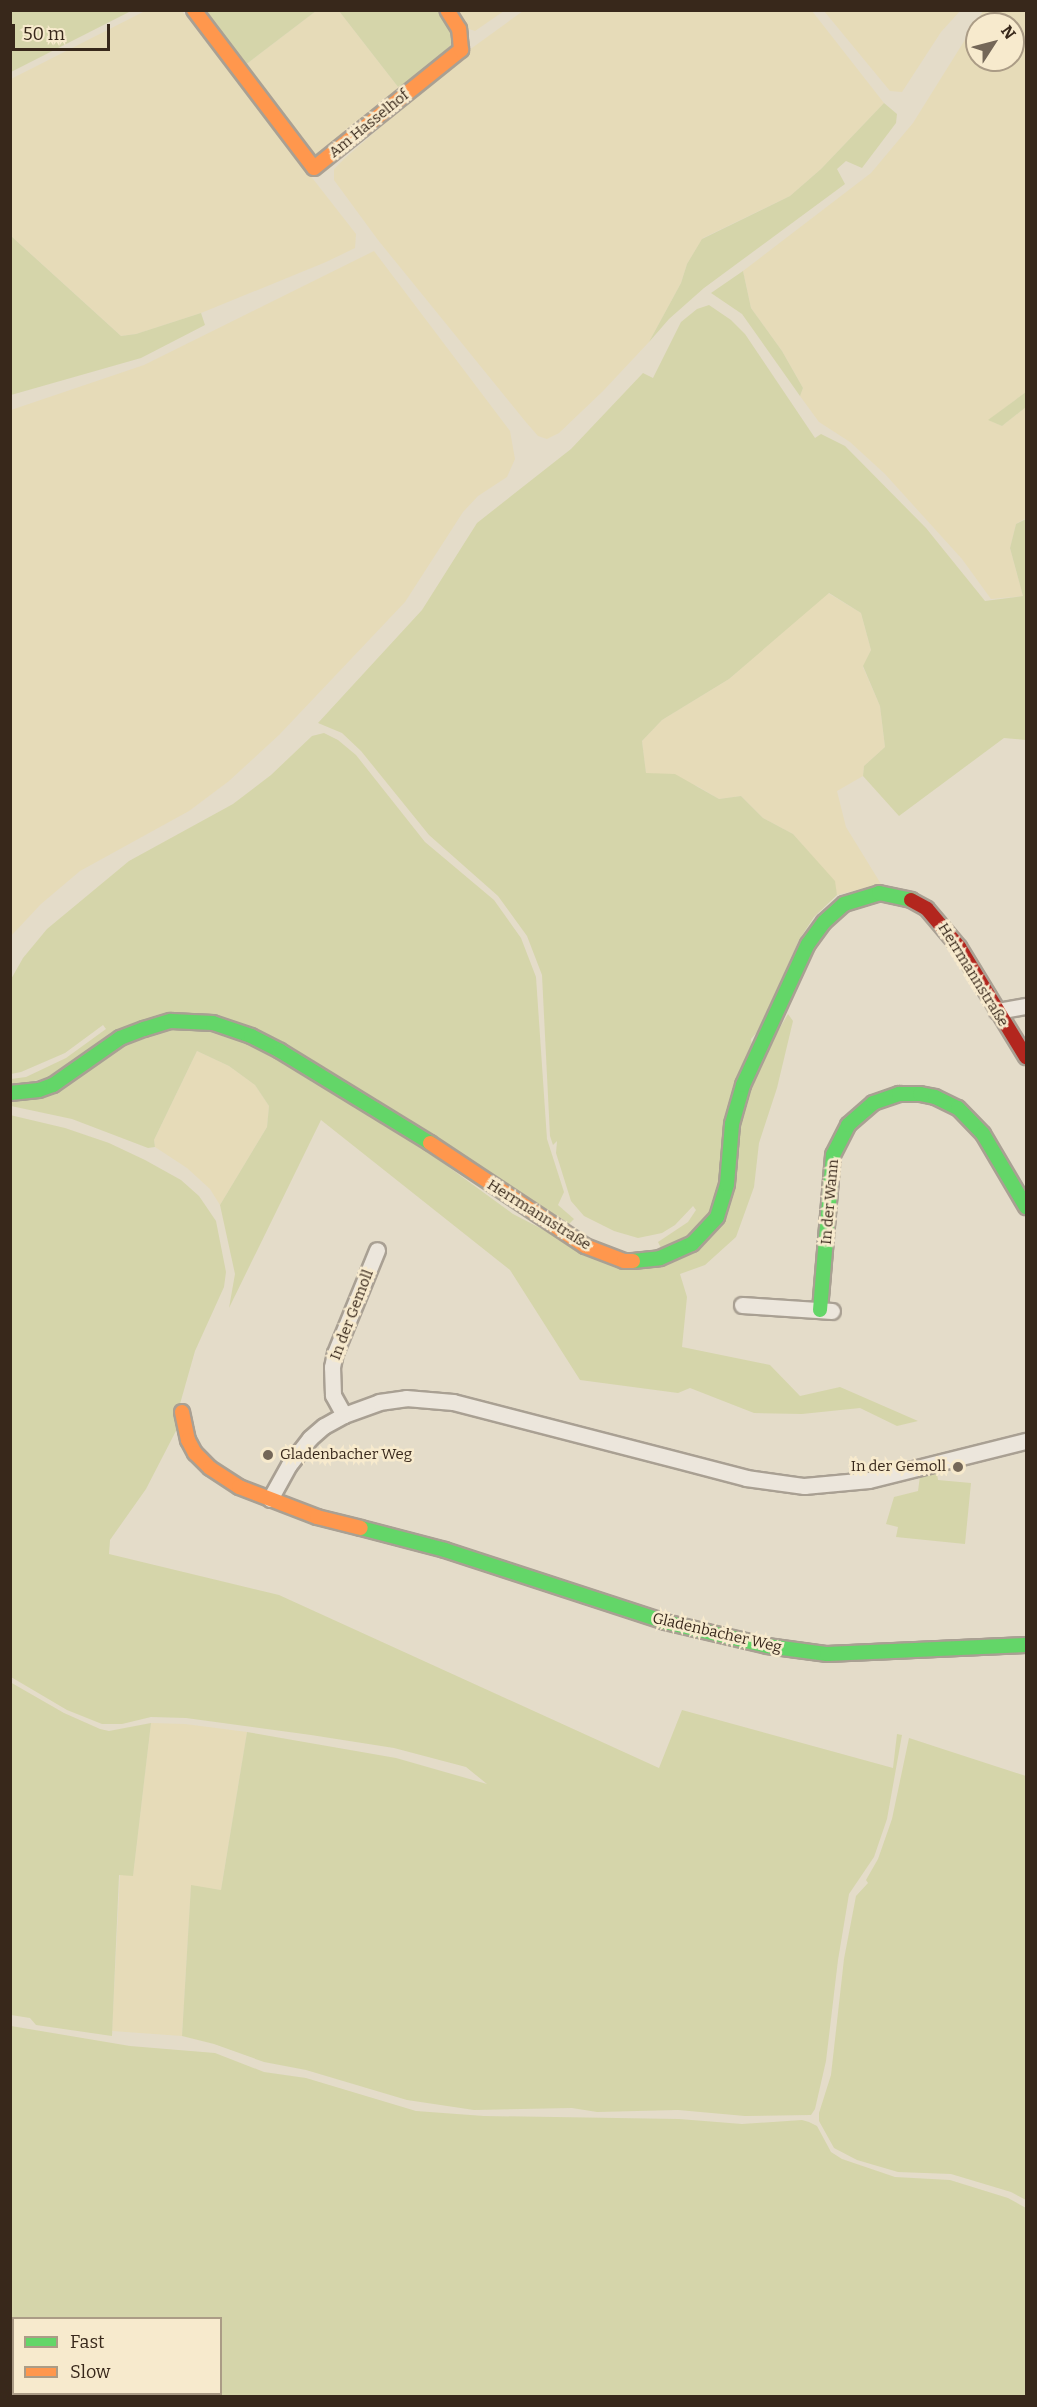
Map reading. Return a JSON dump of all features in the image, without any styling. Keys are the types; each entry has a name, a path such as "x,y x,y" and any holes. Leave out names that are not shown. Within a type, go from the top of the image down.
{"street":[{"name":"Am Hasselhof","path":"194,10 314,168 461,50 459,29 447,10"},
{"name":"Herrmannstraße","path":"10,1094 33,1092 53,1085 120,1038 144,1029 171,1021 213,1023 251,1036 392,1118 585,1246 624,1261 641,1262 660,1258 692,1244 717,1217 727,1184 732,1124 743,1085 808,944 839,908 861,897 879,893 906,897 927,909 954,940 1026,1057"},
{"path":"997,1011 1026,1006"},
{"name":"In der Wann","path":"742,1305 826,1311 833,1155 848,1125 873,1103 899,1094 920,1094 942,1100 958,1108 983,1134 1026,1207"},
{"name":"In der Gemoll","path":"344,1415 333,1395 332,1367 335,1353 377,1250"},
{"path":"270,1499 289,1466 310,1438 328,1423 379,1402 397,1399 430,1398 453,1402 746,1478 804,1486 869,1480 1026,1441"},
{"name":"Gladenbacher Weg","path":"182,1412 188,1440 210,1468 239,1487 317,1517 446,1550 665,1622 767,1646 852,1655 1026,1645"}],"shaded area":[{"path":"147,10 182,11 356,234 355,248 201,313 136,334 121,336 11,236 11,79"},
{"path":"316,11 339,11 402,92 315,159 244,66"},
{"path":"454,11 504,11 475,31 466,28"},
{"path":"523,11 812,11 884,103 821,169 790,196 703,238 687,264 681,283 649,342 559,433 547,439 538,436 525,421 378,240 334,180 334,169 344,159 465,53"},
{"path":"824,11 960,11 941,32 902,92 890,91"},
{"path":"1026,11 1026,392 989,420 1002,426 1026,407 1026,518 1016,524 1010,548 1023,596 991,599 962,559 885,474 850,442 819,422 800,396 803,388 782,351 751,308 743,271 871,173 913,123 965,40 965,72 1025,72 1025,12 982,12"},
{"path":"374,251 510,431 515,459 507,477 478,496 463,512 405,602 279,735 229,781 189,811 80,871 41,904 11,936 11,410 144,365"},
{"path":"828,593 861,613 871,650 863,667 880,706 885,747 864,766 863,776 837,791 846,827 881,884 837,895 834,881 793,834 763,818 741,796 719,799 697,786 646,774 642,741 662,720 729,679"},
{"path":"197,1051 229,1066 255,1085 269,1106 267,1127 220,1205 210,1189 187,1168 155,1147 154,1140"},
{"path":"151,1723 185,1724 247,1732 221,1890 191,1886 182,2036 112,2031 120,1875 133,1875"}],"green space":[{"path":"11,10 131,10 131,11 11,72"},
{"path":"205,11 316,11 244,66"},
{"path":"339,11 442,11 454,42 402,92"},
{"path":"884,103 897,114 896,123 862,168 846,161 837,169 845,184 704,288 669,319 649,342 681,283 687,264 702,239 790,196 821,169"},
{"path":"11,236 121,336 136,334 201,313 205,325 141,358 11,395"},
{"path":"743,271 751,308 782,351 803,388 800,396 742,314 711,293"},
{"path":"709,305 731,320 745,334 815,438 821,434 845,446 926,528 985,601 1023,596 1010,548 1016,524 1026,519 1026,740 1004,738 899,816 863,776 864,766 885,747 880,706 863,666 871,650 861,613 829,593 729,679 662,720 642,741 646,773 675,774 719,799 741,796 763,818 793,834 835,881 837,895 814,917 799,940 758,1031 751,1039 753,1054 723,1185 704,1225 662,1250 658,1242 688,1222 696,1210 693,1206 675,1225 662,1233 638,1238 614,1231 584,1216 571,1201 556,1153 557,1141 553,1145 550,1136 542,975 527,936 498,896 429,835 361,751 342,733 318,723 422,610 477,523 571,449 643,373 653,378 681,322 697,309"},
{"path":"1026,392 1026,407 1002,426 988,420"},
{"path":"324,733 338,740 356,755 425,842 494,900 521,938 536,977 547,1139 564,1192 558,1205 574,1219 566,1227 204,1013 57,1075 11,1087 11,1079 26,1077 66,1058 106,1029 103,1025 65,1053 11,1074 10,981 23,958 47,929 129,861 233,804 271,775 312,736"},
{"path":"788,1014 793,1021 777,1088 759,1143 754,1187 736,1237 705,1265 680,1274 687,1297 682,1347 770,1365 800,1396 840,1387 918,1421 897,1426 860,1408 802,1414 754,1413 690,1388 678,1393 580,1380 510,1270 321,1120 229,1308 235,1274 220,1205 267,1127 269,1106 255,1085 229,1066 197,1051 154,1140 155,1147 148,1148 72,1119 11,1106 11,1099 128,1044 176,1028 216,1030 248,1040 406,1136 513,1214 610,1264 695,1250 739,1129 750,1089 769,1046"},
{"path":"10,1115 65,1128 109,1143 145,1160 181,1180 199,1196 216,1221 226,1272 224,1287 195,1351 178,1411 178,1427 146,1489 110,1540 109,1554 279,1595 659,1768 682,1710 893,1768 897,1734 902,1735 887,1819 874,1857 849,1894 838,1960 826,2061 815,2109 811,2115 745,2116 678,2110 597,2112 572,2108 474,2110 407,2100 306,2070 264,2062 214,2044 182,2036 191,1885 221,1890 247,1732 396,1758 487,1784 466,1767 394,1748 311,1735 186,1718 151,1717 122,1724 102,1724 67,1710 11,1677"},
{"path":"937,1474 938,1480 971,1483 965,1544 896,1537 898,1527 886,1524 894,1497 918,1491 920,1476"},
{"path":"10,1682 64,1713 100,1729 109,1731 151,1723 133,1876 119,1875 112,2036 36,2025 30,2018 11,2015"},
{"path":"909,1738 1026,1776 1026,2200 1011,2192 951,2174 898,2172 857,2160 834,2148 819,2121 819,2113 831,2075 844,1959 856,1896 868,1883 866,1880 878,1859 892,1819"},
{"path":"11,2026 130,2046 215,2053 264,2072 306,2078 416,2111 484,2116 679,2119 742,2124 802,2120 809,2122 817,2126 831,2152 842,2159 895,2177 950,2180 1008,2198 1026,2208 1026,2396 11,2396"}],"traffic: fast":[{"path":"633,1261 660,1258 692,1244 717,1217 727,1184 732,1124 743,1085 808,944 824,922 844,904 879,893 911,900"},
{"path":"10,1093 39,1090 53,1085 120,1038 144,1029 171,1021 213,1023 251,1036 280,1051 430,1143"},
{"path":"820,1310 833,1155 848,1125 873,1103 899,1094 920,1094 935,1097 958,1108 983,1134 1026,1207"},
{"path":"361,1528 445,1550 665,1622 767,1646 827,1654 1026,1645"}],"traffic: slow":[{"path":"194,10 314,168 461,50 459,29 447,10"},
{"path":"430,1143 585,1246 624,1261 633,1261"},
{"path":"182,1412 188,1440 195,1453 210,1468 239,1487 317,1517 361,1528"}],"traffic: jam":[{"path":"911,900 927,909 959,947 1026,1057"}],"place":[{"name":"Gladenbacher Weg","path":"268,1455"},
{"name":"In der Gemoll","path":"958,1467"}]}
